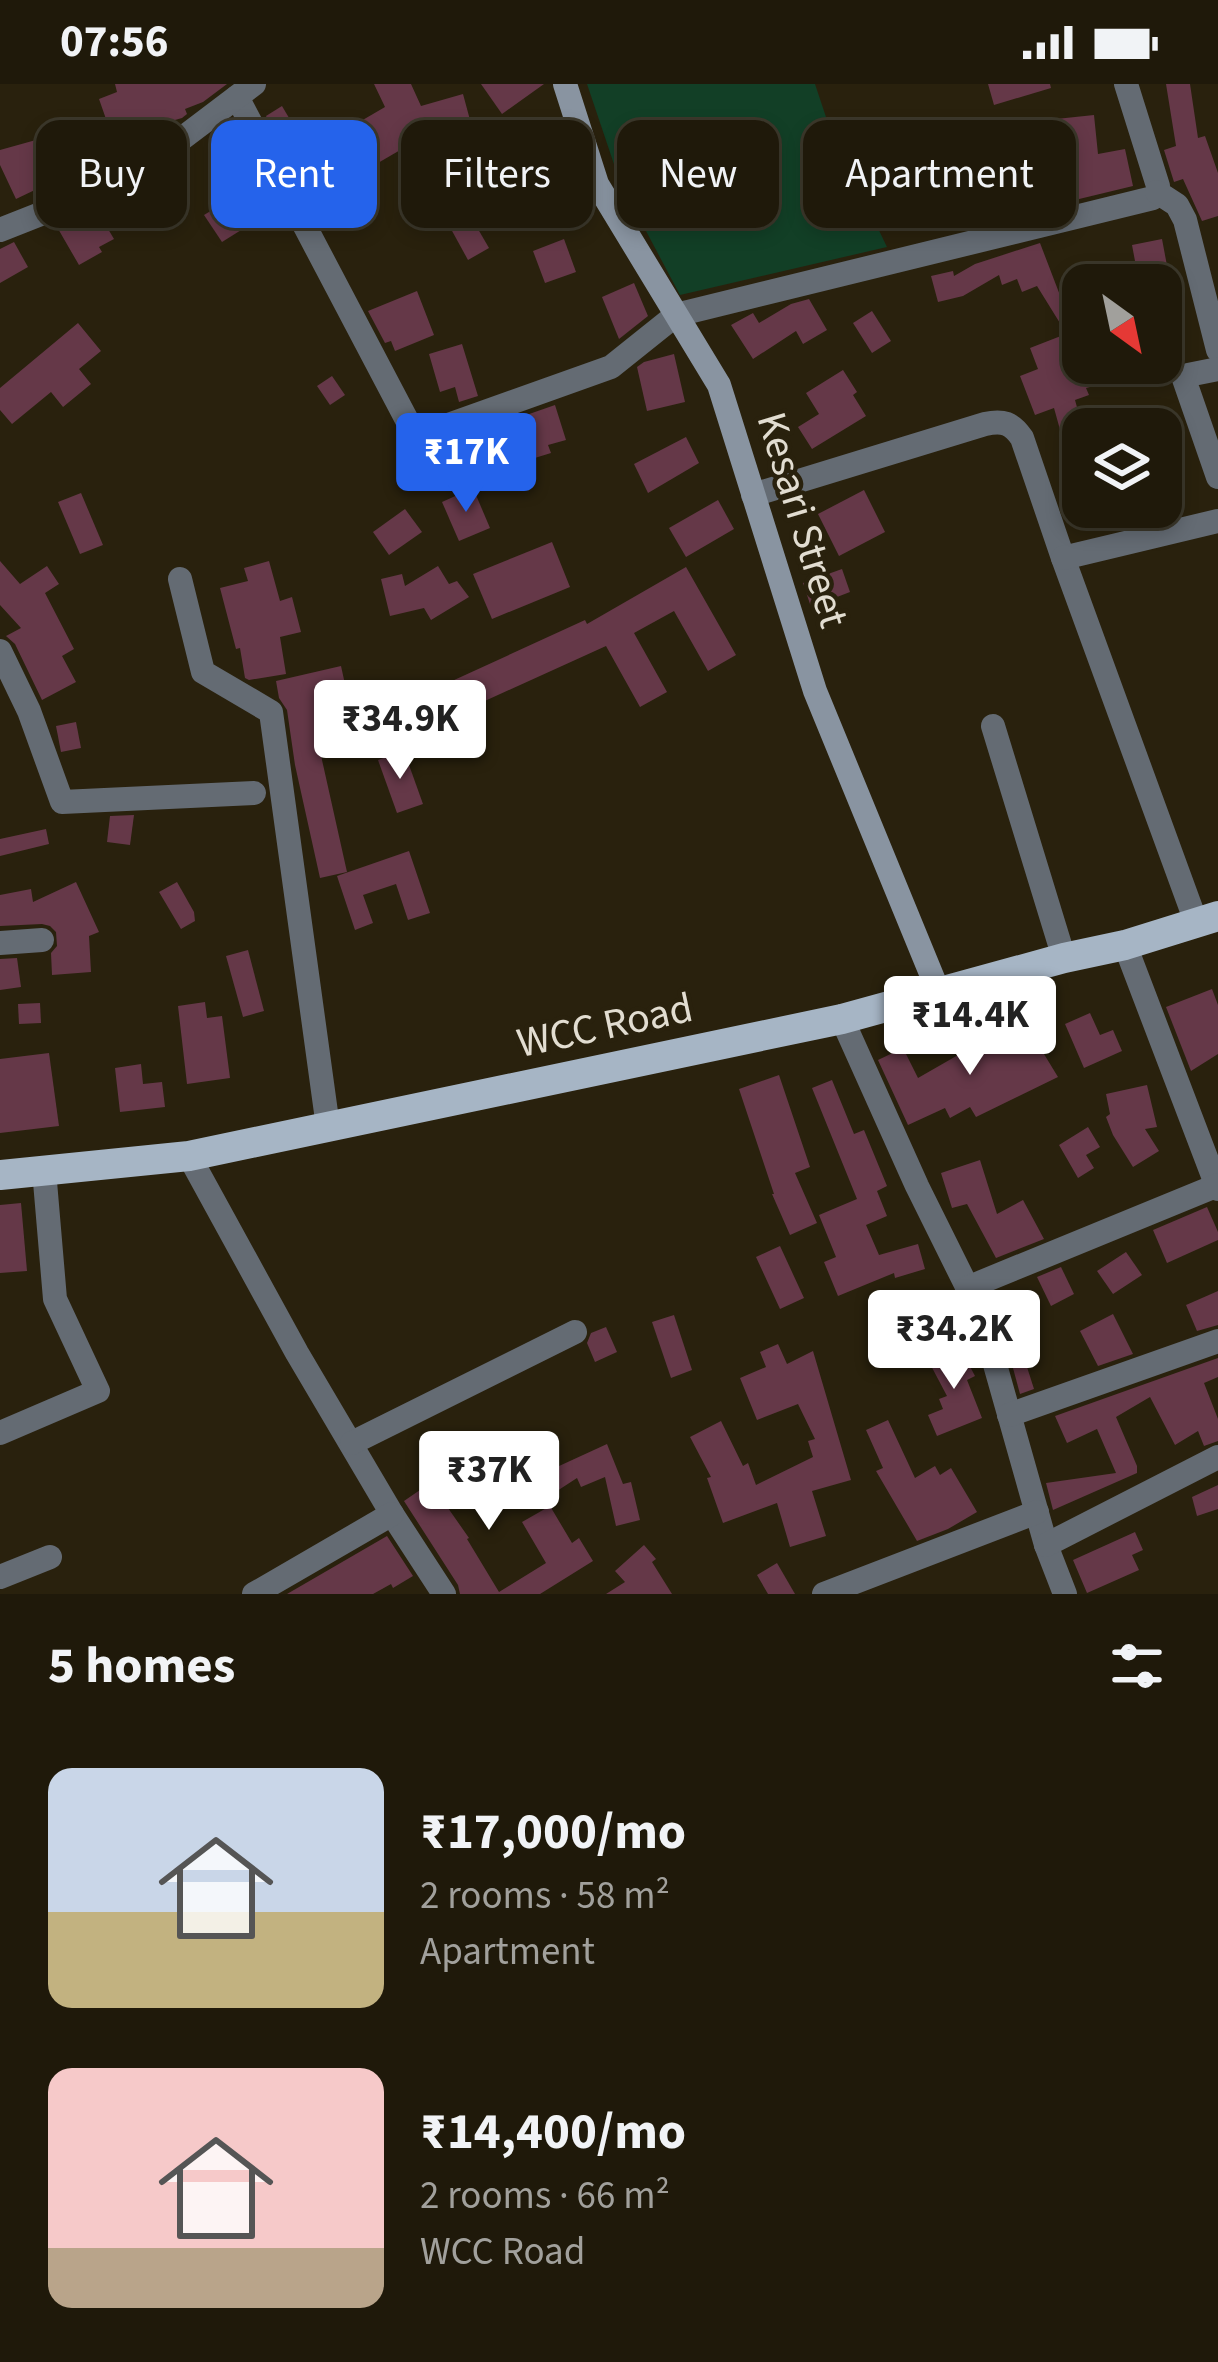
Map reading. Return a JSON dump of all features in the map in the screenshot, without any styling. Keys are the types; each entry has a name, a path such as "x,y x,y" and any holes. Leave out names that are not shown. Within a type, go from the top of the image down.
{"main road":[{"name":"WCC Road","path":"0,1175 189,1156 842,1019 1207,919"}],"street":[{"name":"Kesari Street","path":"565,84 597,184 718,385 815,691 939,993"},
{"path":"1126,84 1157,192 1177,205 1185,220 1218,350"},
{"path":"0,230 89,193 176,143 245,90 410,424 437,429 611,367 676,315 1149,199 1157,192"},
{"path":"1218,369 1184,380 1218,477"},
{"path":"753,495 986,424 1015,427 1207,919"},
{"path":"1063,558 1218,521"},
{"path":"181,579 203,673 271,712 328,1126"},
{"path":"0,651 29,711 62,802 254,794"},
{"path":"993,725 1064,958"},
{"path":"0,943 42,940"},
{"path":"968,1288 1218,1186 1125,945"},
{"path":"842,1019 981,1315 1046,1545 1065,1594"},
{"path":"189,1156 297,1354 444,1594"},
{"path":"0,1433 98,1391 55,1299 44,1170"},
{"path":"352,1443 575,1331"},
{"path":"1009,1415 1218,1341"},
{"path":"1046,1545 1218,1457"},
{"path":"824,1594 1037,1512"},
{"path":"254,1594 392,1514"},
{"path":"0,1577 50,1557"}],"green space":[{"path":"587,84 815,84 827,120 803,120 803,228 878,228 887,247 680,295 644,228 779,228 779,120 617,120 617,173"}],"building":[{"path":"115,84 227,84 175,120 106,120 99,99 117,92"},
{"path":"374,84 411,84 421,106 463,94 470,120 401,120 401,150 377,164 377,120 363,120 385,107"},
{"path":"481,84 544,84 502,114"},
{"path":"988,84 1050,84 1051,88 994,105"},
{"path":"1166,84 1190,84 1198,138 1205,136 1218,173 1218,216 1202,221 1183,179 1174,182 1164,150 1176,146"},
{"path":"282,106 290,120 268,120 266,116"},
{"path":"1094,115 1098,154 1125,149 1133,186 1076,200 1076,120 1047,120"},
{"path":"36,140 36,189 16,199 0,165 0,150"},
{"path":"58,228 107,228 114,239 79,265"},
{"path":"213,228 244,228 222,242"},
{"path":"477,228 489,248 468,260 451,229"},
{"path":"564,239 576,272 545,283 533,251"},
{"path":"1162,239 1167,264 1136,264 1132,245"},
{"path":"14,242 28,267 0,283 0,249"},
{"path":"1040,243 1062,300 1062,326 1037,286 1022,292 1017,279 1002,285 999,275 963,296 938,302 931,276 953,271 954,276 975,264"},
{"path":"634,283 648,316 619,339 602,297"},
{"path":"417,291 434,335 395,351 391,341 385,343 368,311"},
{"path":"809,299 827,330 803,344 796,331 753,359 731,325 753,313 759,323"},
{"path":"872,311 891,341 872,353 853,323"},
{"path":"78,323 101,351 79,369 91,384 63,407 51,392 12,424 0,410 0,388"},
{"path":"1062,336 1062,384 1102,384 1086,388 1089,395 1075,400 1077,408 1062,408 1062,437 1054,408 1035,415 1020,376 1038,369 1030,348"},
{"path":"462,344 478,396 459,402 455,387 440,392 429,354"},
{"path":"674,354 685,402 647,411 637,367"},
{"path":"843,370 866,416 812,449 798,427 819,414 806,393"},
{"path":"332,376 345,395 330,405 317,386"},
{"path":"555,405 566,440 548,445 551,453 525,461 512,420"},
{"path":"686,437 699,463 648,493 634,464"},
{"path":"473,488 490,528 459,541 442,502"},
{"path":"864,490 885,532 839,556 818,514"},
{"path":"81,493 103,545 80,554 58,502"},
{"path":"718,500 734,529 686,557 669,528"},
{"path":"405,509 422,532 389,555 373,532"},
{"path":"552,542 570,587 492,619 473,574"},
{"path":"0,561 20,584 47,566 59,584 45,593 74,649 62,656 76,682 42,700 15,644 6,636 21,628 0,605"},
{"path":"269,561 280,601 292,597 301,632 280,637 286,674 249,680 220,588 248,581 244,568"},
{"path":"438,566 449,584 457,581 469,597 431,620 424,608 390,616 381,579 402,574 405,586"},
{"path":"686,567 736,655 708,671 674,611 634,633 667,692 640,707 606,646 465,710 452,681 585,620 587,624"},
{"path":"842,569 850,592 811,607 803,583"},
{"path":"341,666 358,743 320,751 347,872 320,878 287,710 276,681"},
{"path":"76,722 81,748 61,752 56,726"},
{"path":"404,751 423,804 397,813 378,760"},
{"path":"134,815 130,845 107,842 110,816"},
{"path":"46,829 49,844 0,856 0,839"},
{"path":"409,851 430,913 408,920 396,884 363,895 373,923 355,930 337,876"},
{"path":"76,882 99,932 89,936 91,972 52,975 56,932 42,924 0,926 0,895 31,889 33,902"},
{"path":"177,882 195,921 181,929 159,892"},
{"path":"248,950 264,1011 243,1017 226,956"},
{"path":"17,958 21,987 0,990 0,959"},
{"path":"1212,989 1218,1005 1218,1054 1191,1071 1166,1007"},
{"path":"205,1002 207,1018 222,1016 230,1078 187,1084 178,1006"},
{"path":"40,1003 41,1023 19,1024 18,1004"},
{"path":"1090,1013 1100,1035 1113,1030 1122,1051 1084,1068 1065,1024"},
{"path":"1025,1023 1058,1077 976,1117 970,1107 950,1118 945,1108 908,1125 878,1060 903,1048 918,1078 965,1051 969,1057"},
{"path":"49,1053 59,1126 0,1133 0,1059"},
{"path":"141,1064 143,1084 162,1082 165,1107 120,1112 115,1068"},
{"path":"779,1075 810,1167 795,1173 817,1223 790,1235 739,1089"},
{"path":"832,1080 854,1134 864,1130 887,1186 877,1191 887,1216 866,1225 879,1255 918,1244 925,1269 895,1278 894,1273 838,1296 824,1262 836,1257 819,1215 857,1199 812,1088"},
{"path":"1147,1085 1157,1127 1145,1129 1159,1151 1133,1167 1106,1117 1110,1114 1106,1094"},
{"path":"1088,1127 1100,1147 1086,1155 1094,1168 1078,1178 1059,1145"},
{"path":"980,1160 997,1214 1023,1200 1044,1239 996,1258 967,1204 952,1208 941,1173"},
{"path":"21,1203 27,1271 0,1273 0,1205"},
{"path":"1207,1207 1218,1240 1167,1263 1153,1230"},
{"path":"780,1246 804,1298 780,1309 756,1257"},
{"path":"1126,1252 1142,1275 1113,1294 1097,1271"},
{"path":"1061,1267 1074,1294 1051,1306 1037,1277"},
{"path":"1218,1291 1218,1325 1197,1331 1186,1305"},
{"path":"1113,1314 1133,1354 1098,1366 1080,1331"},
{"path":"674,1315 692,1370 671,1378 652,1322"},
{"path":"606,1327 617,1352 595,1362 587,1343 591,1333"},
{"path":"1019,1342 1034,1389 1020,1394 1007,1346"},
{"path":"778,1344 787,1364 813,1351 851,1480 812,1491 826,1536 790,1547 777,1503 723,1523 707,1478 711,1477 690,1437 721,1421 756,1485 813,1457 808,1441 815,1439 798,1404 757,1420 740,1378 766,1367 760,1352"},
{"path":"958,1344 975,1376 967,1380 982,1418 937,1436 928,1415 943,1409 939,1399 947,1396 928,1360"},
{"path":"1218,1358 1218,1377 1204,1383 1218,1419 1218,1441 1204,1446 1198,1431 1175,1445 1150,1397 1116,1417 1137,1473 1053,1510 1046,1483 1116,1473 1097,1429 1067,1443 1055,1416"},
{"path":"888,1420 915,1478 935,1466 940,1475 951,1468 977,1512 917,1541 876,1471 883,1468 866,1430"},
{"path":"607,1444 623,1484 631,1482 640,1520 616,1526 605,1477 581,1487 577,1478 537,1504 524,1482"},
{"path":"476,1447 496,1480 448,1508 499,1592 546,1563 522,1522 550,1506 572,1543 579,1538 593,1561 540,1594 460,1594 404,1501 449,1470 446,1465"},
{"path":"1218,1485 1218,1509 1197,1516 1192,1497"},
{"path":"1135,1532 1143,1550 1132,1555 1139,1570 1087,1593 1073,1560"},
{"path":"387,1536 413,1576 393,1588 391,1584 373,1594 287,1594"},
{"path":"644,1545 672,1594 606,1594 625,1582 615,1571"},
{"path":"777,1563 795,1594 768,1594 757,1575"}]}
